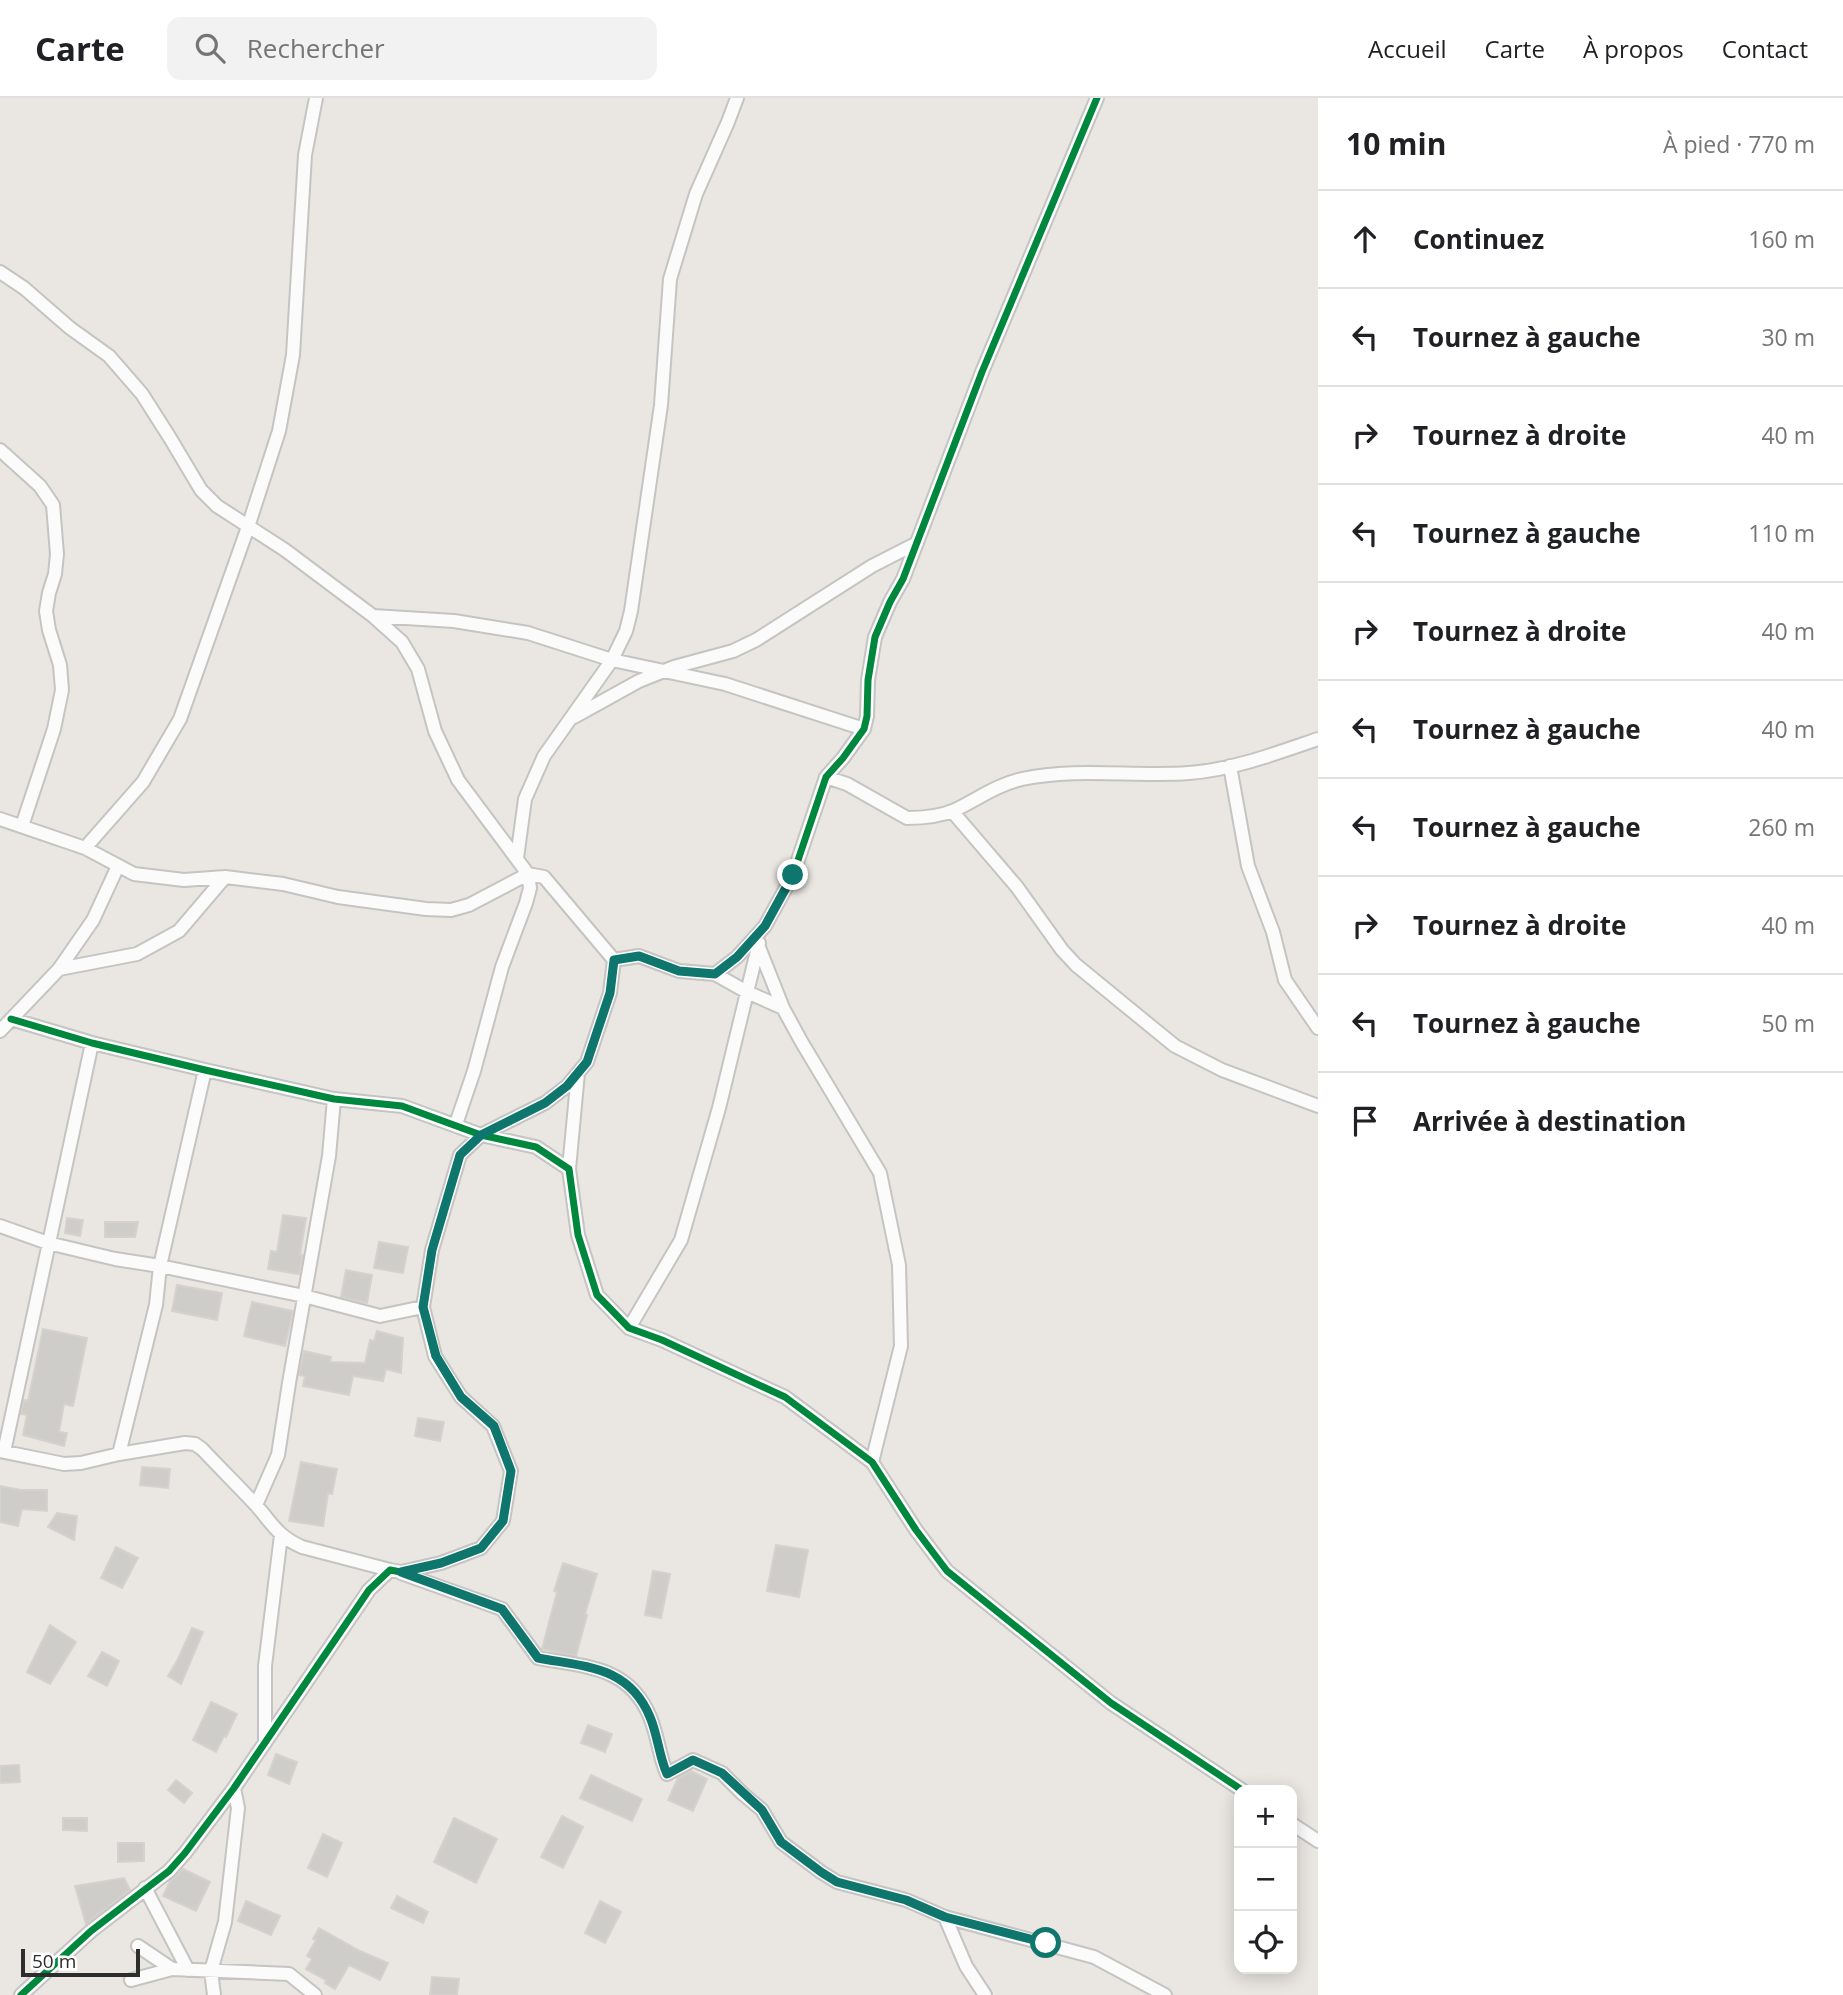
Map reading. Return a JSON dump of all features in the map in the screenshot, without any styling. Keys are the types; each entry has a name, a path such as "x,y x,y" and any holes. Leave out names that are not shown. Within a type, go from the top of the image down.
{"street":[{"path":"85,848 143,782 180,719 279,431 293,355 305,155 316,98"},
{"path":"517,858 525,799 544,756 612,660 626,631 635,587 661,405 670,279 696,194 737,98"},
{"path":"628,1328 681,1240 719,1108 758,945 765,926 793,875 826,777 864,729 875,637 903,579 982,372 1097,98"},
{"path":"0,272 109,356 142,394 201,491 217,506 285,550 373,616 402,642 418,669 435,732 458,780 528,874 530,888 526,903 502,967 474,1071 456,1124"},
{"path":"0,450 47,494 53,505 56,544 55,574 46,611 60,665 62,690 54,729 22,826"},
{"path":"571,719 639,681 666,670 733,651 756,640 872,566 917,544"},
{"path":"373,616 454,621 528,633 612,660 725,684 864,729"},
{"path":"826,777 847,784 907,818 952,811 995,787 1022,779 1059,774 1189,773 1230,766 1318,739"},
{"path":"1230,766 1248,866 1273,932 1285,981 1318,1028"},
{"path":"952,811 1017,887 1062,950 1076,965 1175,1046 1210,1064 1318,1106"},
{"path":"0,819 85,848 134,874 184,880 225,877 283,884 338,897 426,909 451,910 469,905 528,874 544,877 614,960 610,993 587,1062 567,1086 545,1103 481,1135 460,1155 432,1250 423,1307 436,1356 461,1397 494,1426 511,1471 503,1521 481,1548 441,1563 396,1571 369,1590 234,1788 185,1853 169,1871 91,1931 22,1995"},
{"path":"0,1031 59,969 93,920 118,866"},
{"path":"59,969 137,954 169,937 179,931 225,877"},
{"path":"715,974 737,957 765,926"},
{"path":"758,945 783,1007 801,1041 880,1173 899,1265 901,1346 872,1462"},
{"path":"614,960 639,956 679,971 715,974 747,992 783,1007"},
{"path":"11,1019 205,1070 334,1099 402,1107 481,1135 536,1147 569,1169"},
{"path":"92,1042 2,1451 64,1464 185,1443 195,1444 202,1448 256,1505 281,1535 302,1547 396,1571 502,1609 538,1658 603,1670 625,1683 640,1697 651,1719 667,1774 693,1760 722,1773 762,1810 781,1842 837,1882 906,1900 945,1917 1094,1957 1165,1995"},
{"path":"119,1454 156,1305 160,1266 205,1070"},
{"path":"578,1073 569,1169 578,1234 597,1295 628,1328 662,1340 785,1397 872,1462 916,1530 947,1571 1111,1703 1234,1785"},
{"path":"256,1505 278,1455 329,1156 334,1099"},
{"path":"0,1226 48,1243 115,1259 304,1296 380,1316 423,1307"},
{"path":"265,1743 265,1666 281,1535"},
{"path":"214,1995 211,1971 225,1922 238,1808 234,1788"},
{"path":"1297,1827 1318,1841"},
{"path":"145,1888 188,1970"},
{"path":"945,1917 966,1966 985,1995"},
{"path":"138,1946 172,1969"},
{"path":"131,1980 172,1969 289,1974 314,1995"}],"building":[{"path":"283,1215 306,1218 299,1274 268,1269 271,1251 277,1252"},
{"path":"67,1218 83,1220 80,1236 65,1233"},
{"path":"105,1222 138,1222 135,1237 105,1237"},
{"path":"379,1242 408,1247 403,1273 374,1268"},
{"path":"346,1270 372,1275 367,1303 341,1297"},
{"path":"177,1285 222,1293 217,1320 172,1311"},
{"path":"252,1302 293,1311 285,1346 244,1336"},
{"path":"43,1329 87,1338 73,1406 64,1404 59,1432 67,1433 64,1446 23,1435 27,1415 21,1414 24,1400 28,1401"},
{"path":"377,1331 403,1338 401,1373 386,1369 383,1381 353,1376 349,1395 303,1386 305,1376 299,1375 304,1351 331,1357 330,1362 365,1363 370,1340 374,1341"},
{"path":"418,1418 444,1422 440,1441 415,1436"},
{"path":"301,1462 337,1469 332,1494 328,1493 323,1526 289,1521"},
{"path":"142,1467 170,1469 168,1488 140,1485"},
{"path":"0,1486 21,1490 47,1490 47,1511 22,1509 18,1526 0,1522"},
{"path":"57,1513 77,1516 74,1540 48,1527"},
{"path":"776,1545 808,1550 799,1597 767,1591"},
{"path":"116,1547 138,1558 122,1588 101,1578"},
{"path":"563,1563 597,1574 576,1656 542,1649 557,1592 554,1591"},
{"path":"653,1571 670,1574 661,1618 645,1615"},
{"path":"50,1625 76,1642 50,1684 27,1672"},
{"path":"192,1628 203,1632 181,1684 168,1676"},
{"path":"102,1652 119,1661 107,1686 88,1676"},
{"path":"211,1702 237,1714 216,1752 193,1740"},
{"path":"588,1725 612,1734 605,1752 581,1743"},
{"path":"276,1754 297,1762 289,1784 268,1775"},
{"path":"19,1765 20,1782 0,1783 0,1766"},
{"path":"691,1771 707,1779 693,1811 668,1800 678,1778"},
{"path":"591,1775 642,1799 632,1821 580,1798"},
{"path":"176,1780 192,1793 184,1803 168,1790"},
{"path":"562,1816 583,1827 563,1868 541,1857"},
{"path":"63,1818 87,1818 87,1831 63,1830"},
{"path":"454,1818 497,1839 476,1883 434,1862"},
{"path":"323,1834 342,1843 327,1877 308,1868"},
{"path":"118,1843 144,1843 144,1861 118,1862"},
{"path":"183,1869 210,1882 196,1911 163,1896 170,1881"},
{"path":"124,1878 130,1890 86,1924 75,1886"},
{"path":"397,1896 428,1912 423,1923 391,1908"},
{"path":"246,1901 280,1916 271,1935 238,1921"},
{"path":"600,1901 621,1912 605,1943 585,1933"},
{"path":"319,1928 388,1963 380,1980 349,1965 335,1989 325,1983 326,1980 306,1969 312,1959 307,1956"},
{"path":"432,1977 459,1979 457,1995 430,1995"}],"cycle path":[{"path":"21,1995 91,1931 169,1871 185,1853 234,1788 369,1590 390,1570 401,1572 441,1563 481,1548 503,1521 511,1471 493,1426 461,1397 435,1356 423,1307 432,1250 460,1155 481,1135 545,1103 567,1086 587,1062 610,993 614,960 639,956 679,971 715,974 737,957 765,926 793,875 826,777 864,729 875,637 903,579 982,372 1097,98"},
{"path":"11,1019 92,1043 334,1099 402,1106 481,1135 536,1147 569,1169 578,1235 597,1295 629,1328 662,1340 785,1397 872,1462 916,1530 947,1571 1111,1703 1234,1785"}],"route":[{"path":"793,875 765,926 737,957 715,974 679,971 639,956 614,960 610,993 587,1062 567,1086 545,1103 481,1135 460,1155 432,1250 423,1307 436,1356 461,1397 494,1426 511,1471 503,1521 481,1548 441,1563 401,1572 502,1609 538,1658 603,1670 625,1683 640,1697 651,1719 667,1774 693,1760 722,1773 762,1810 781,1842 837,1882 906,1900 945,1917 989,1930 1046,1943"}]}
